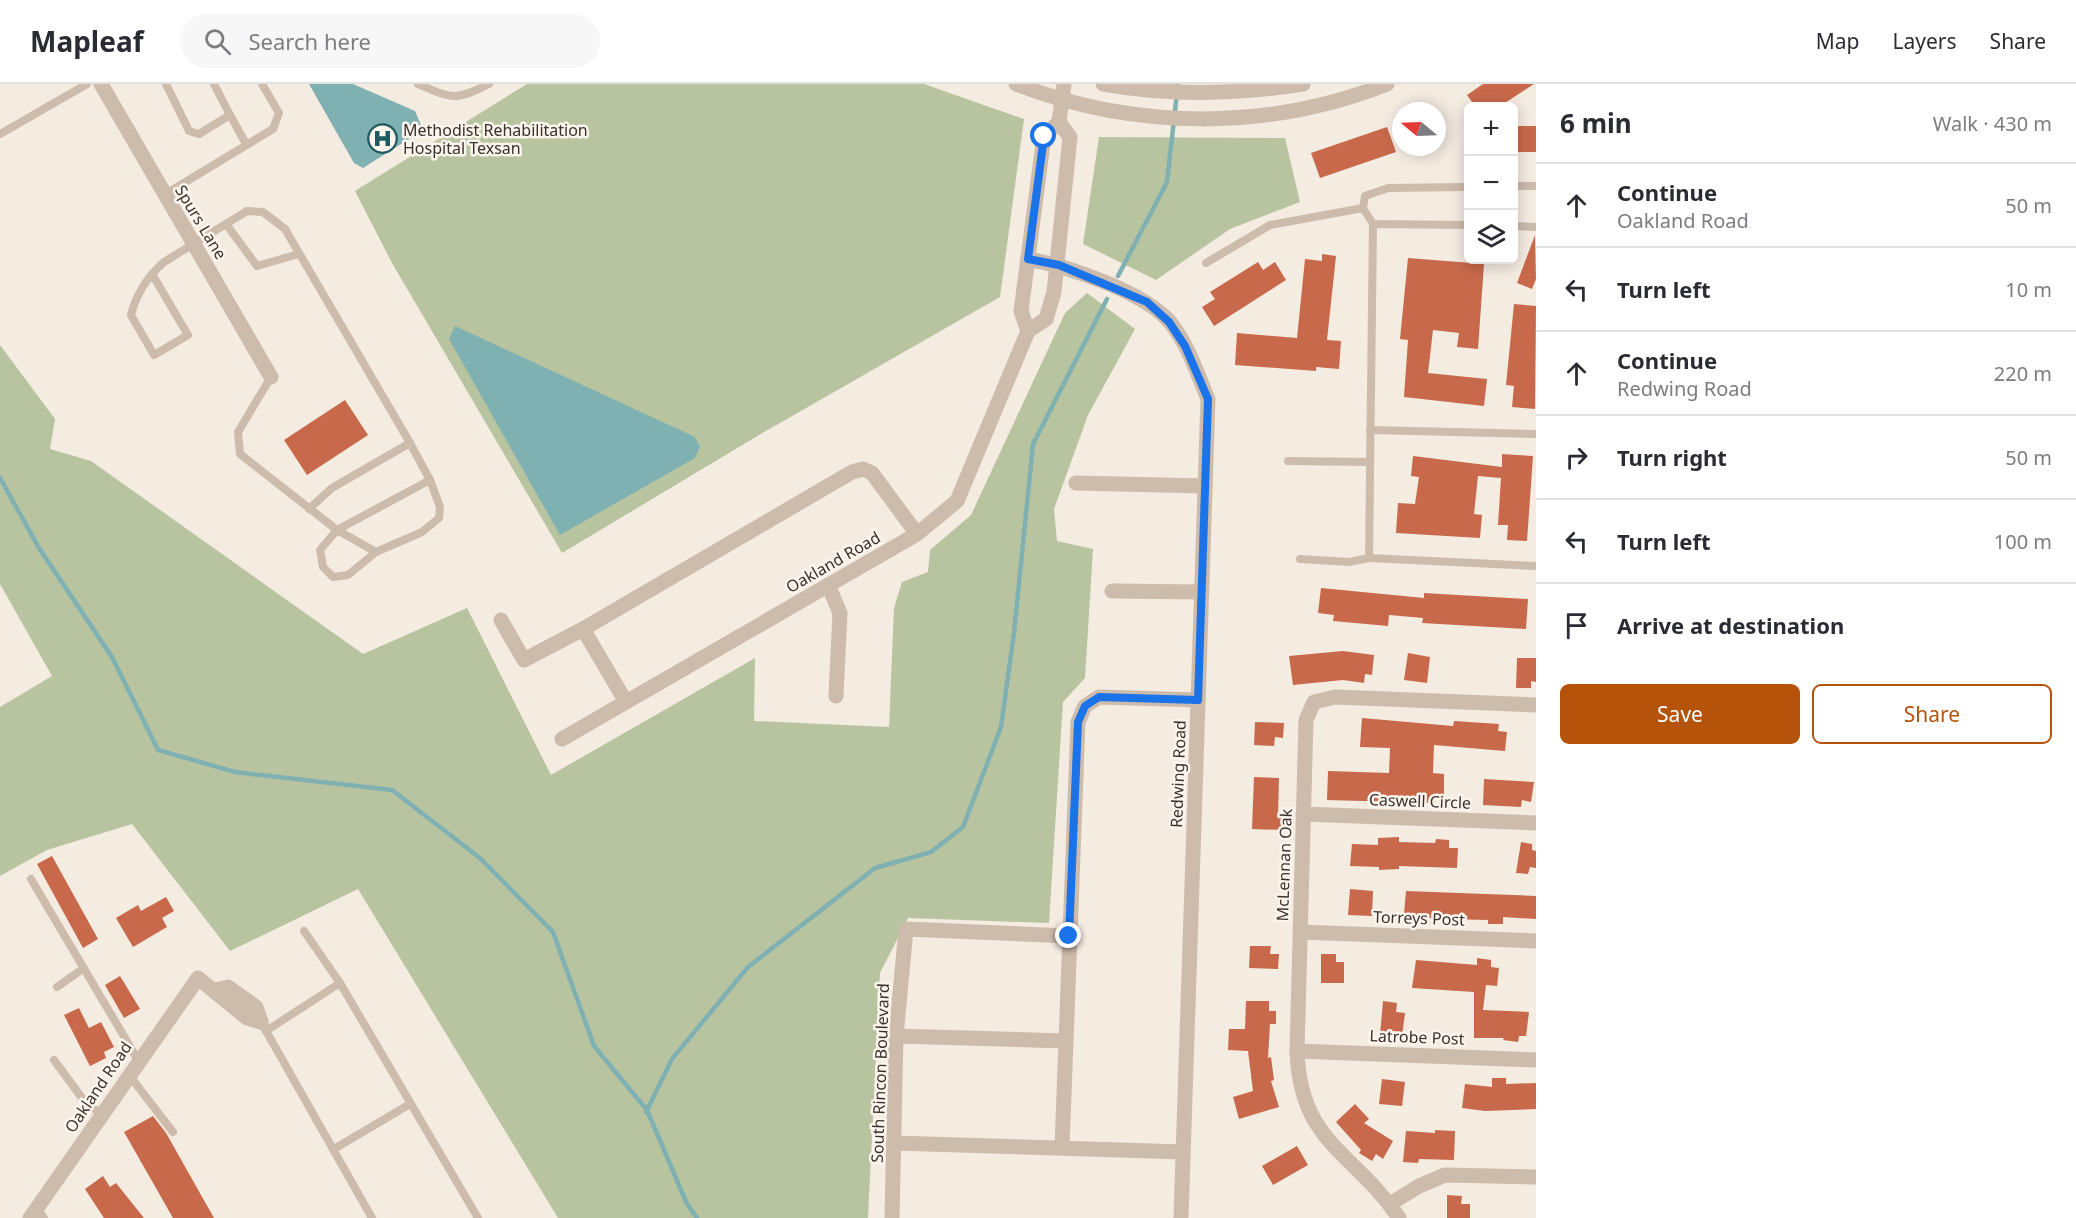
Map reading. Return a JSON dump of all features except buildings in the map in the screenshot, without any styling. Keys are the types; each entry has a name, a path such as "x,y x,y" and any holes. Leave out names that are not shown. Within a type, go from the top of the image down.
{"street":[{"name":"Spurs Lane","path":"101,84 272,377"},
{"path":"1016,84 1086,107 1148,117 1203,119 1261,116 1308,109 1346,100 1387,84"},
{"path":"1028,331 1021,311 1044,136 1059,122 1064,84"},
{"path":"1103,84 1150,92 1203,94 1258,91 1303,84"},
{"name":"Oakland Road","path":"562,739 917,534 957,501 1028,331 1046,319 1054,292 1059,265 1070,137 1059,122"},
{"name":"Redwing Road","path":"1028,259 1059,265 1147,302 1169,322 1185,346 1208,399 1181,1218"},
{"path":"501,620 524,660 583,629 852,472 863,470 872,473 917,534"},
{"path":"1076,483 1205,486"},
{"path":"828,585 840,613 836,696"},
{"path":"1112,591 1202,592"},
{"path":"583,629 626,702"},
{"path":"1062,1147 1078,722 1085,706 1099,697 1198,700"},
{"name":"McLennan Oak","path":"1399,1218 1390,1204 1332,1147 1320,1131 1307,1108 1300,1085 1297,1051 1306,720 1310,708 1319,699 1536,705"},
{"name":"Caswell Circle","path":"1303,814 1536,823"},
{"name":"South Rincon Boulevard","path":"892,1218 896,1036 906,929 1069,936"},
{"name":"Torreys Post","path":"1300,932 1536,940"},
{"name":"Oakland Road","path":"37,1215 128,1074 198,978 215,990 228,987 256,1007 263,1026"},
{"path":"896,1036 1065,1041"},
{"name":"Latrobe Post","path":"1297,1051 1536,1060"},
{"path":"894,1143 1183,1152"},
{"path":"1390,1204 1419,1185 1445,1175 1536,1177"}],"lane":[{"path":"0,134 87,84"},
{"path":"166,84 189,131 199,134 230,115"},
{"path":"214,84 246,144"},
{"path":"164,195 273,129 279,113 262,84"},
{"path":"418,84 449,97 464,96 489,84"},
{"path":"1518,186 1536,186"},
{"path":"1369,558 1373,224 1363,208 1365,196 1388,188 1464,187"},
{"path":"1206,262 1270,225 1363,208"},
{"path":"152,274 188,334 154,356 130,315 133,304 152,274 164,262 246,211 263,212 285,229 410,443 430,480 441,507 439,518 422,532 376,552 348,575 333,577 323,567 320,550 338,530 430,480"},
{"path":"226,224 257,266 299,254"},
{"path":"1373,224 1464,225"},
{"path":"1518,226 1536,227"},
{"path":"272,377 238,432 240,454 338,530 376,552"},
{"path":"1370,430 1536,435"},
{"path":"309,509 332,488 410,443"},
{"path":"1288,461 1370,462"},
{"path":"1300,559 1349,562 1369,558 1536,566"},
{"path":"31,879 138,1060"},
{"path":"304,931 340,983 478,1218"},
{"path":"57,987 84,968"},
{"path":"340,983 263,1026 372,1218"},
{"path":"54,1060 85,1102 101,1114"},
{"path":"128,1074 173,1132"},
{"path":"334,1149 410,1104"}],"green space":[{"path":"527,84 924,84 1024,119 1000,297 759,435 562,553 392,263 355,191"},
{"path":"1099,137 1285,138 1300,202 1230,229 1156,280 1083,244"},
{"path":"1087,293 1135,329 1088,415 1054,509 1057,541 1093,549 1085,678 1063,702 1049,923 908,918 880,973 868,1218 558,1218 358,889 230,951 132,824 47,850 0,876 0,707 52,676 0,584 0,345 55,419 50,449 91,461 363,654 467,608 551,775 755,658 754,721 889,727 894,608 902,582 928,572 930,550 971,515 1065,313"}],"water":[{"path":"309,84 353,84 415,111 423,130 363,168 354,163"},
{"path":"455,326 695,437 700,447 695,458 560,535 449,339"}],"waterway":[{"path":"1118,276 1167,182 1178,84"},
{"path":"646,1112 672,1059 748,967 875,868 931,852 963,827 1001,727 1014,633 1033,444 1107,299"},
{"path":"0,478 39,548 112,657 158,750 235,772 392,790 480,858 553,932 594,1046 647,1110 687,1204 697,1218"}],"place":[{"name":"Methodist Rehabilitation Hospital Texsan","path":"382,139"}],"route":[{"path":"1044,136 1028,259 1059,265 1147,302 1169,322 1185,346 1208,399 1198,700 1099,697 1085,706 1078,722 1069,936"}]}
